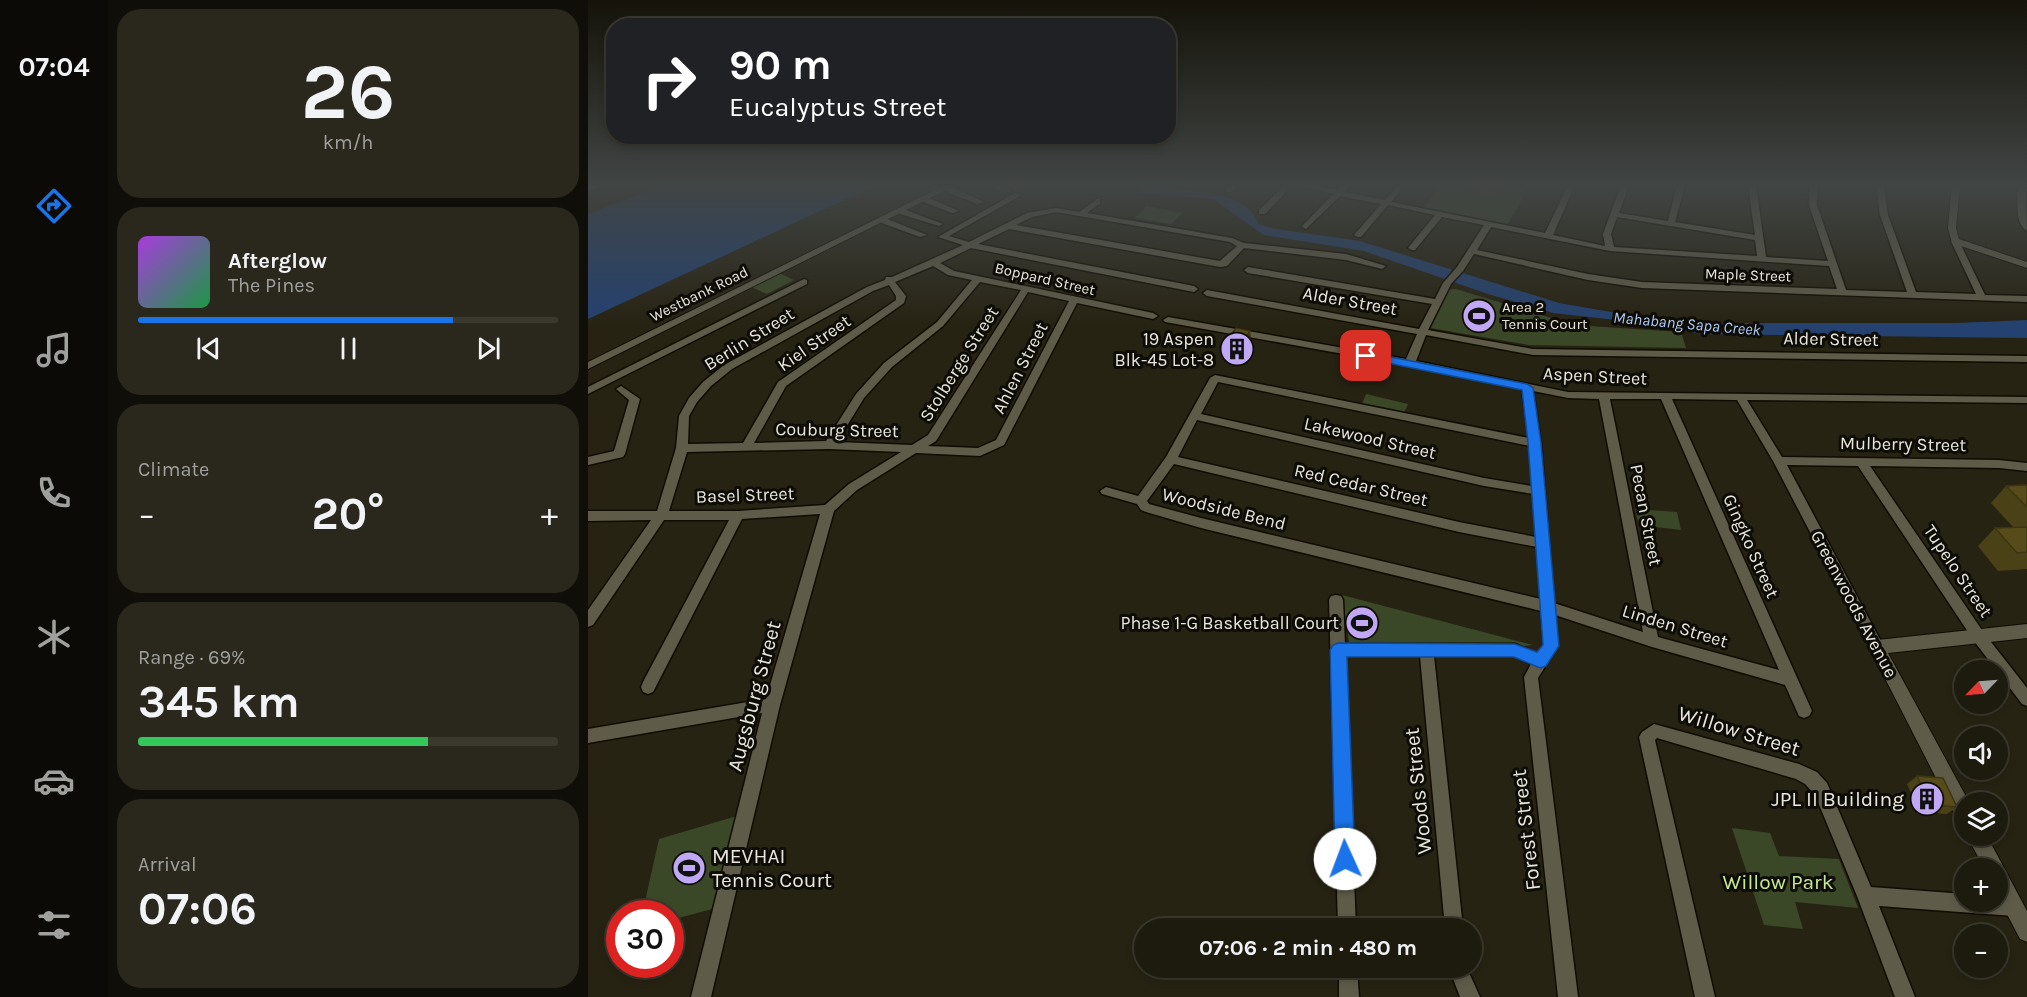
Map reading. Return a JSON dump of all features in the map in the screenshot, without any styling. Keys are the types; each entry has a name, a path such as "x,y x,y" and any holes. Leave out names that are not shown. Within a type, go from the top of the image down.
{"street":[{"name":"Westbank Road","path":"588,366 859,232"},
{"path":"913,232 922,235"},
{"path":"950,232 942,236 970,245 1194,289"},
{"name":"Berlin Street","path":"588,621 662,514 681,448 684,416 693,400 721,373 751,354 889,279 934,263 997,232"},
{"path":"1039,232 1220,264 1224,264 1242,245"},
{"name":"Berlin Street","path":"1183,232 1232,240 1242,245 1346,257 1382,266"},
{"path":"1358,235 1361,232"},
{"path":"1412,248 1426,232"},
{"path":"1410,363 1447,283 1460,269 1484,232"},
{"path":"1526,232 1610,249 1833,264"},
{"path":"1548,236 1550,232"},
{"path":"1608,232 1610,249"},
{"path":"1718,232 1759,238"},
{"path":"1758,232 1762,259"},
{"path":"1822,232 1842,291"},
{"path":"1890,232 1912,294"},
{"path":"1953,232 1955,241 1982,297"},
{"path":"1955,241 2027,266"},
{"name":"Maple Street","path":"1472,251 1587,277 1642,285 2027,299"},
{"name":"Boppard Street","path":"934,263 948,272 1153,316"},
{"path":"1248,270 1437,302"},
{"path":"830,446 860,396 888,365 940,324 978,278"},
{"name":"Kiel Street","path":"746,447 782,384 901,301 902,296 889,279"},
{"path":"588,391 804,282"},
{"name":"Stolberge Street","path":"913,450 932,438 1026,289"},
{"name":"Alder Street","path":"1207,292 1533,352 2027,359"},
{"name":"Ahlen Street","path":"991,448 1000,442 1074,300"},
{"name":"Aspen Street","path":"1168,320 1410,363 1568,395 2027,400"},
{"name":"Woodside Bend","path":"1535,443 1215,378 1171,459 1142,501 1144,506 1150,509 1191,520 1549,607"},
{"name":"Forest Street","path":"1527,388 1535,443 1551,646 1531,677 1568,997"},
{"path":"588,461 619,454 634,399 621,389"},
{"name":"Pecan Street","path":"1604,396 1652,641"},
{"name":"Gingko Street","path":"1665,396 1804,711"},
{"name":"Greenwoods Avenue","path":"1740,397 1779,461 1954,793"},
{"name":"Lakewood Street","path":"1194,416 1485,482 1539,491"},
{"name":"Couburg Street","path":"681,448 830,446 980,452 991,448"},
{"path":"828,510 853,487 913,450"},
{"name":"Red Cedar Street","path":"1171,459 1459,527 1544,543"},
{"name":"Mulberry Street","path":"1779,461 1999,464 2027,467"},
{"name":"Tupelo Street","path":"1861,461 1979,637 2027,699"},
{"path":"1106,491 1142,501"},
{"name":"Basel Street","path":"588,516 738,515 828,510"},
{"name":"Augsburg Street","path":"701,997 772,705 828,510"},
{"path":"648,687 738,515"},
{"path":"1336,600 1347,918"},
{"name":"Linden Street","path":"1549,607 1652,641 1790,680"},
{"path":"1877,647 2027,631"},
{"name":"Woods Street","path":"1425,649 1453,918"},
{"path":"1338,650 1515,651 1540,661"},
{"path":"588,736 772,705"},
{"name":"Willow Street","path":"1705,997 1647,737 1654,731 1811,778 1821,789 1905,997"},
{"path":"2008,895 2027,932"},
{"path":"1866,896 2014,907"},
{"path":"1348,978 1349,997"},
{"path":"1461,978 1470,997"}],"green space":[{"path":"779,273 794,280 767,294 751,287"},
{"path":"1456,289 1574,325 1681,332 1686,348 1529,345 1430,328 1447,290"},
{"path":"1366,394 1408,404 1404,413 1362,404"},
{"path":"1635,509 1677,512 1681,530 1639,525"},
{"path":"1342,595 1533,645 1513,647 1349,642"},
{"name":"MEVHAI Tennis Court","path":"737,816 716,908 684,917 684,900 646,900 659,839"},
{"name":"Willow Park","path":"1732,828 1770,833 1779,856 1839,859 1858,908 1795,902 1803,929 1764,925"}],"water":[{"path":"588,232 776,232 588,319"},
{"name":"Mahabang Sapa Creek","path":"1259,232 1294,232 1360,241 1559,303 1675,323 1956,323 2027,320 2027,338 1699,334 1670,326 1553,313 1488,294 1364,251 1264,235"}],"building":[{"path":"1236,328 1250,331 1236,352 1221,349"},
{"path":"2027,485 2027,507 2006,486"},
{"path":"2027,527 2027,552 2017,553 1995,528"},
{"path":"1917,776 1943,778 1954,801 1954,807 1931,805"}],"place":[{"name":"Area 2 Tennis Court","path":"1479,316"},
{"name":"19 Aspen Blk-45 Lot-8","path":"1237,349"},
{"name":"Phase 1-G Basketball Court","path":"1362,623"},
{"name":"JPL II Building","path":"1927,799"},
{"name":"MEVHAI Tennis Court","path":"689,868"}],"route":[{"path":"1345,859 1338,650 1515,651 1540,661 1551,646 1535,443 1527,388 1366,356"}]}
